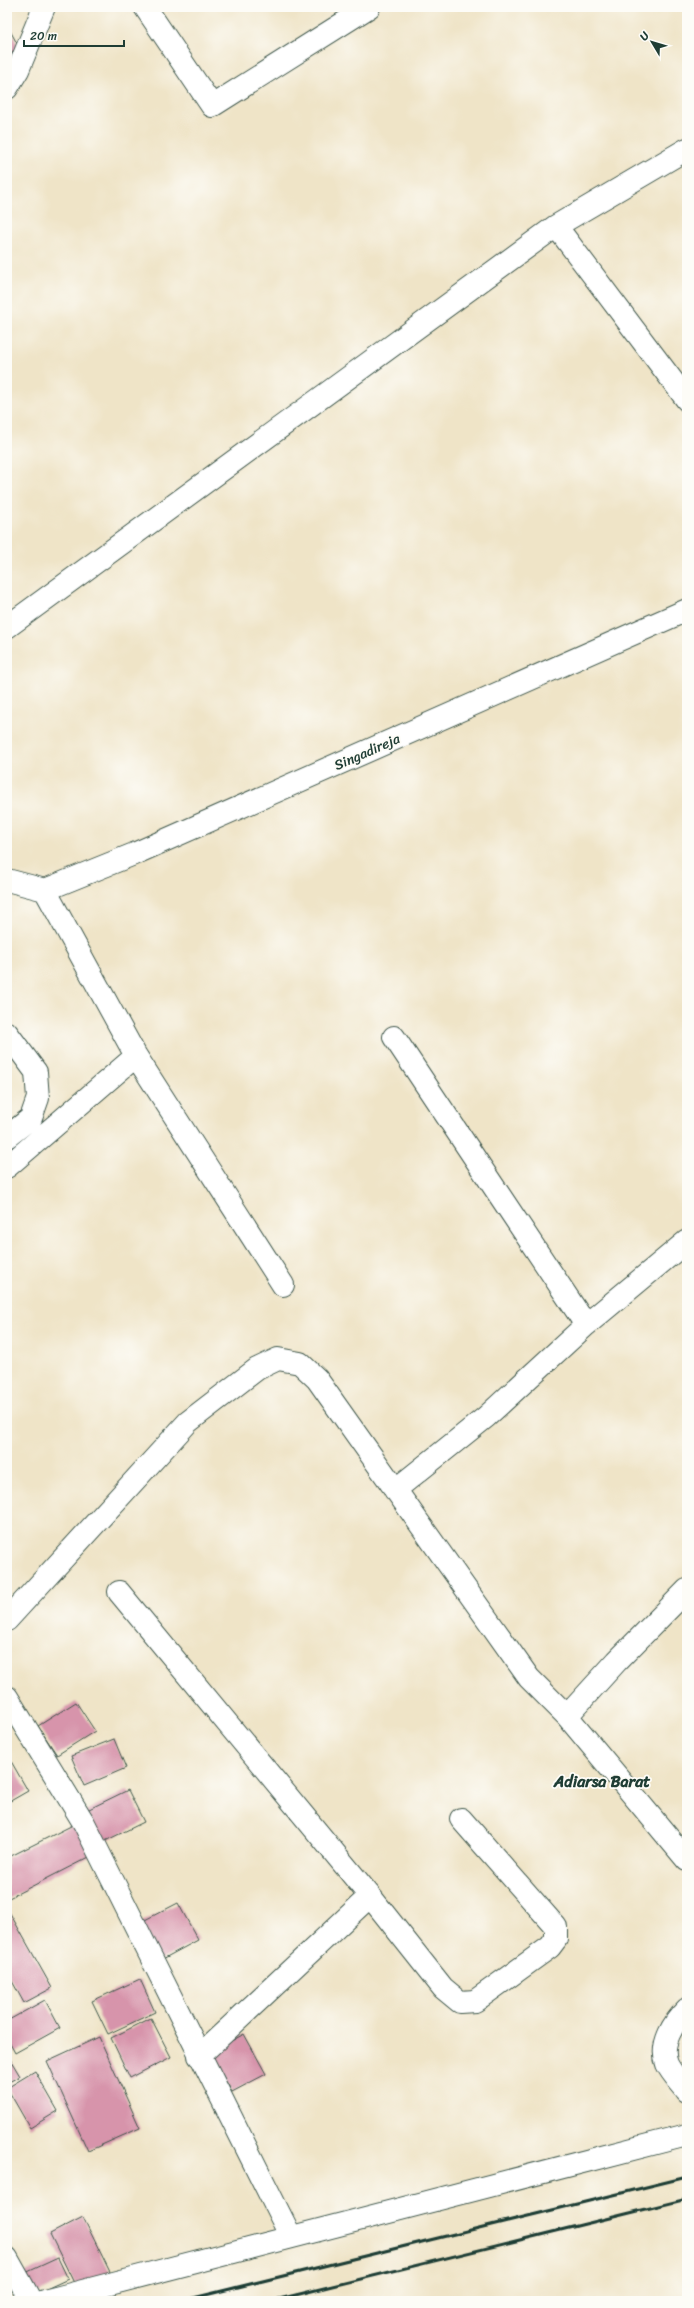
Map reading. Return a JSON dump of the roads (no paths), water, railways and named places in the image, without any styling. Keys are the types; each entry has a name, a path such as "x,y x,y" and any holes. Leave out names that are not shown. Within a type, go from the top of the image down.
{"street":[{"path":"7,88 18,70 44,7"},
{"path":"145,7 212,106 369,7"},
{"path":"7,627 556,226 687,149"},
{"path":"556,226 687,400"},
{"name":"Singadireja","path":"45,890 134,854 687,610"},
{"path":"7,880 45,890 136,1056 283,1285"},
{"path":"7,1033 36,1072 38,1098 30,1118 7,1137"},
{"path":"394,1037 586,1325"},
{"path":"7,1167 136,1056"},
{"path":"395,1490 486,1417 586,1325 687,1241"},
{"path":"7,1620 188,1422 257,1369 278,1359 300,1363 317,1379 529,1678 567,1716 687,1860"},
{"path":"567,1716 616,1661 687,1590"},
{"path":"119,1592 370,1896 442,1988 460,2002 475,2002 550,1947 556,1939 556,1927 462,1819"},
{"path":"11,1711 84,1823 199,2056 291,2237"},
{"path":"199,2056 370,1896"},
{"path":"687,2009 678,2018 664,2049 667,2064 687,2091"},
{"path":"44,2301 687,2136"},
{"path":"7,2258 31,2301"}],"railway":[{"path":"181,2301 687,2177"},
{"path":"271,2301 687,2199"}],"district":[{"name":"Adiarsa Barat","path":"602,1781"}]}
